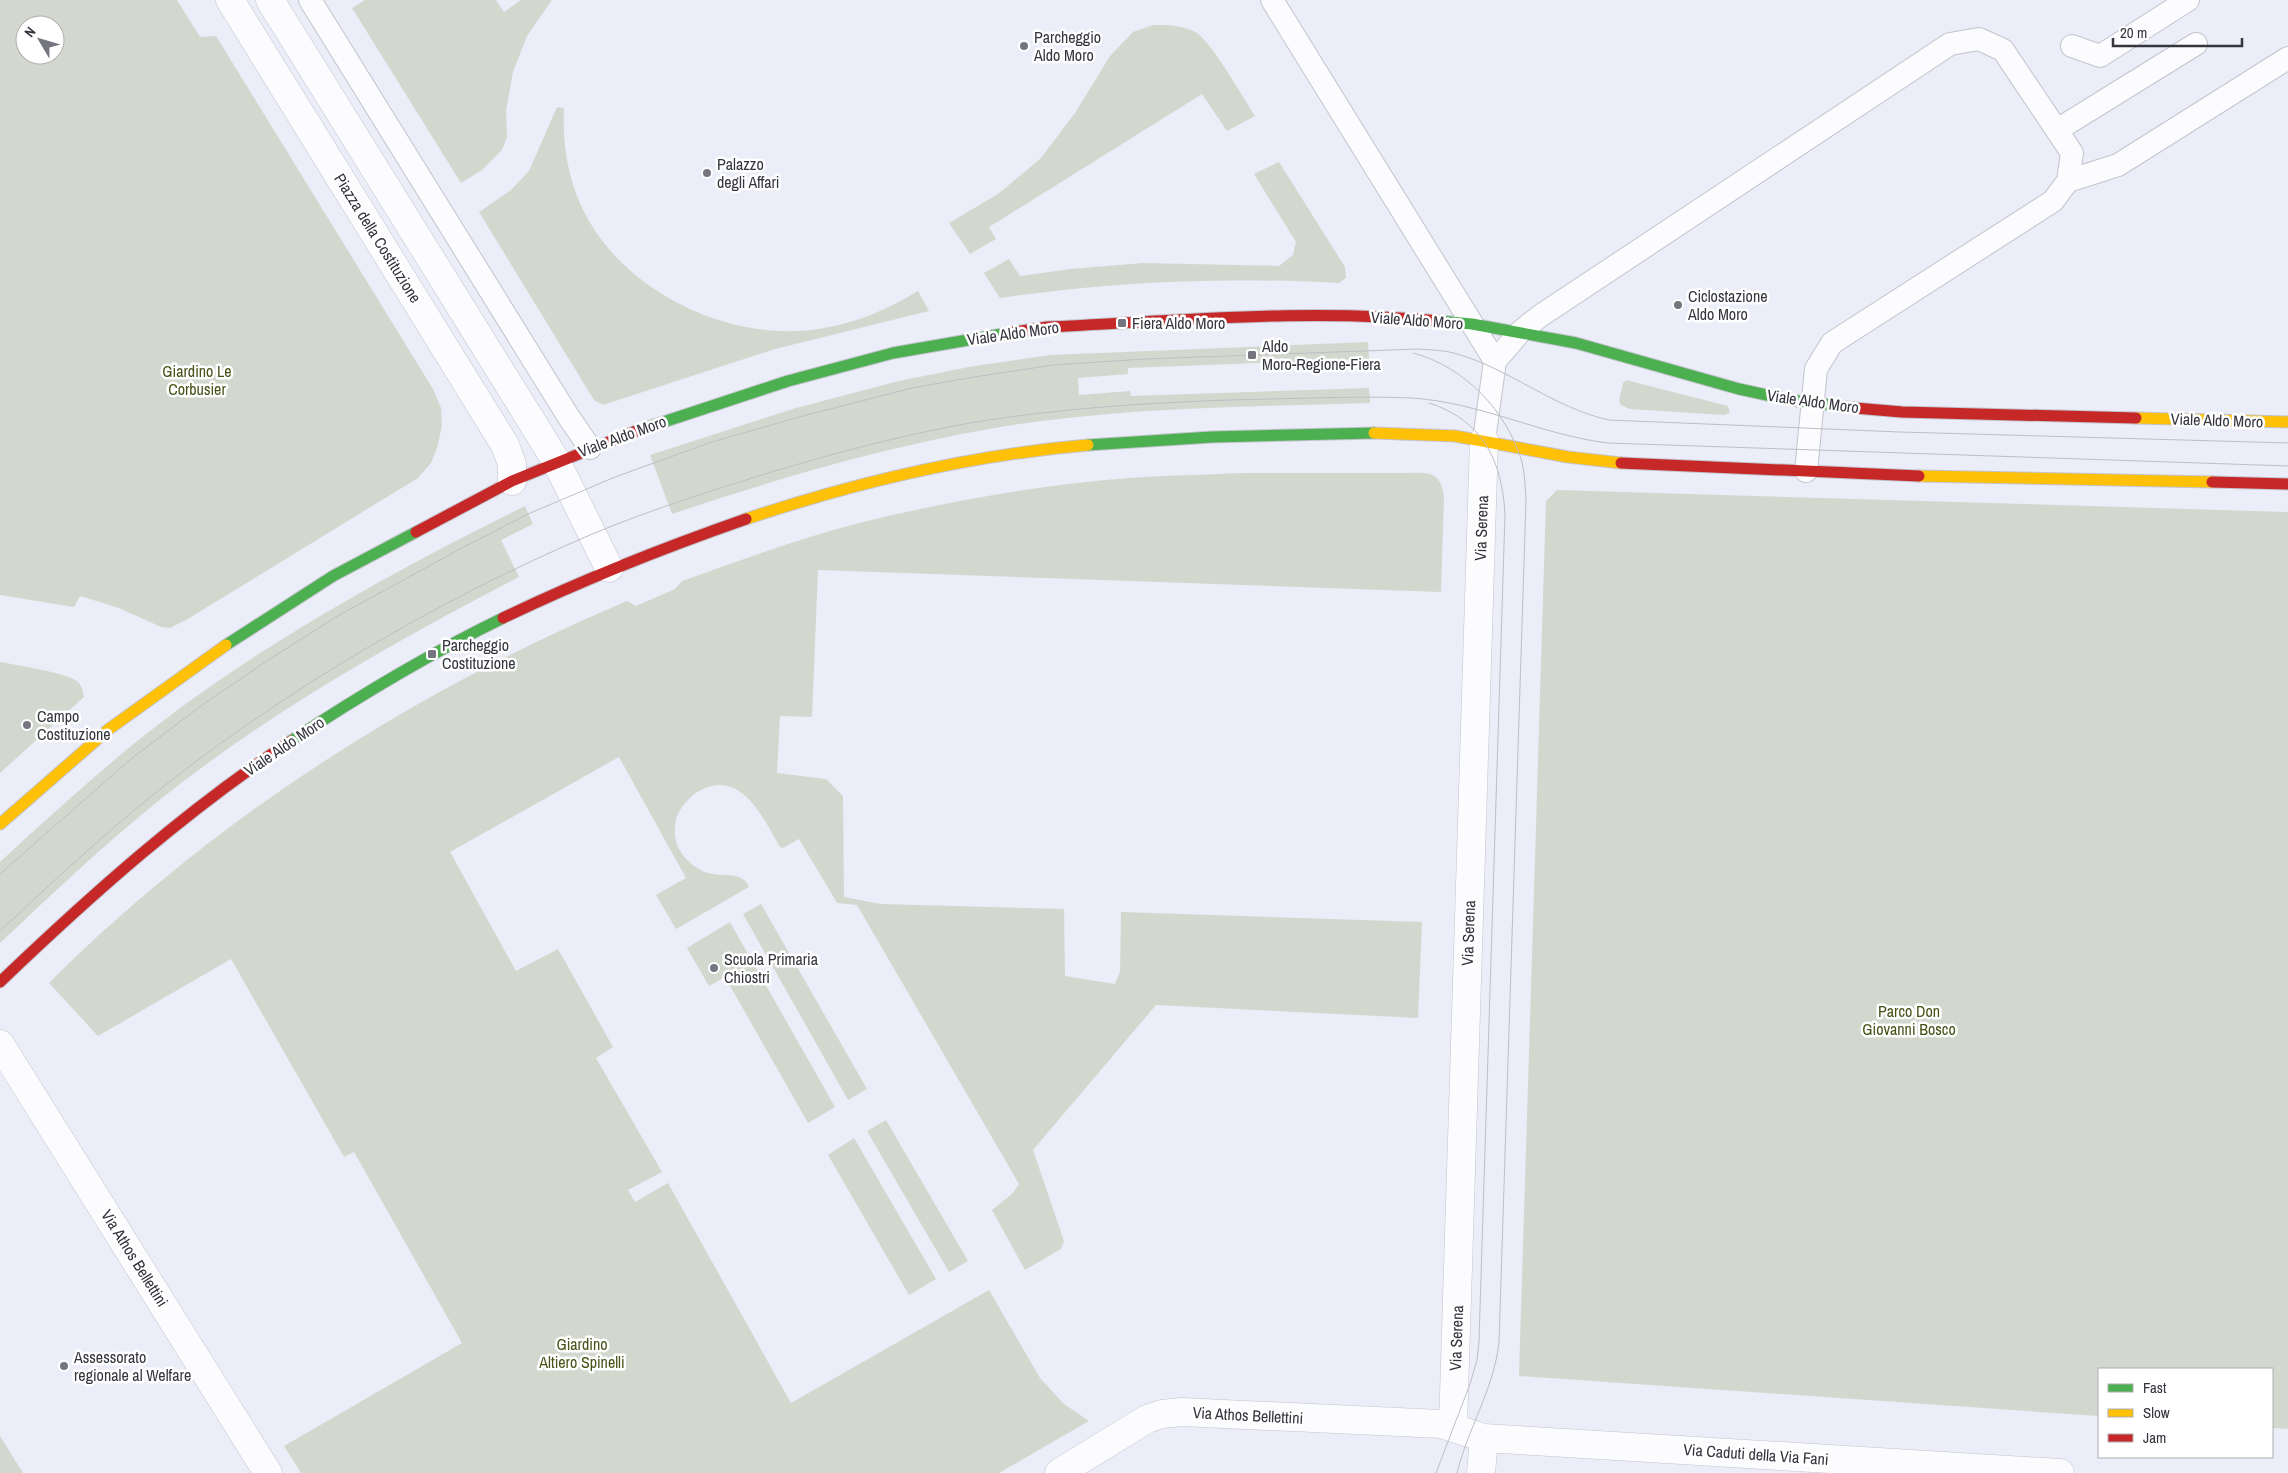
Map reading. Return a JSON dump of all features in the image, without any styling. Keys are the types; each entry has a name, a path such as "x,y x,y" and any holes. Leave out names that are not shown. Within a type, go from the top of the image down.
{"main road":[{"name":"Viale Aldo Moro","path":"0,824 109,729 249,628 333,576 512,481 556,461 700,408 894,353 970,338 1047,327 1276,317 1389,316 1472,324 1576,343 1739,389 1812,404 1902,412 2288,422"},
{"name":"Viale Aldo Moro","path":"0,982 100,887 165,832 306,729 432,654 543,597 609,568 746,518 833,492 916,471 990,456 1135,439 1386,433 1436,434 1484,440 1607,463 1806,471 2288,484"}],"street":[{"name":"Piazza della Costituzione","path":"230,0 505,445 512,464 512,481"},
{"name":"Piazza della Costituzione","path":"270,0 556,461"},
{"name":"Via Serena","path":"1453,1426 1484,440"},
{"name":"Viale Aldo Moro","path":"556,461 609,568"},
{"name":"Via Athos Bellettini","path":"0,1044 53,1126 268,1473"},
{"name":"Via Athos Bellettini","path":"1059,1473 1147,1419 1162,1414 1182,1412 1453,1426"},
{"name":"Via Caduti della Via Fani","path":"1453,1426 1484,1438 2060,1473"},
{"path":"1481,1473 1484,1438"}],"lane":[{"path":"310,0 568,416 590,448"},
{"path":"1272,0 1496,360"},
{"path":"2072,46 2100,56 2188,0"},
{"path":"1484,440 1496,360 1520,332 1540,316 1950,44 1979,39 2003,50 2058,130 2072,153 2068,181 2053,201 1832,343 1816,369 1806,471"},
{"path":"2058,130 2196,44"},
{"path":"2068,181 2118,165 2288,58"}],"green space":[{"name":"Giardino Le Corbusier","path":"0,0 177,0 200,37 216,36 433,389 441,408 442,426 431,463 418,478 170,628 161,627 119,608 80,596 74,607 0,595"},
{"path":"365,0 496,0 504,12 521,0 552,0 527,36 513,72 506,111 507,137 502,150 482,170 461,183 352,8"},
{"path":"1153,25 1185,28 1201,37 1218,57 1255,116 1227,131 1202,94 989,227 996,239 970,254 949,223 998,194 1041,158 1075,113 1110,56 1133,32"},
{"path":"557,107 564,108 564,138 568,166 576,194 589,221 608,248 632,272 660,293 691,309 723,321 757,329 791,331 824,328 849,322 884,309 918,291 929,311 775,349 603,405 594,400 479,212 511,190 529,171"},
{"path":"1279,162 1345,267 1346,278 1339,283 1253,280 1169,282 1127,284 1000,298 984,273 1009,259 1020,276 1070,269 1143,263 1279,266 1293,255 1296,242 1254,174"},
{"path":"1368,342 1369,359 1128,368 1128,374 1078,378 1079,395 1130,391 1131,396 1369,388 1370,403 1131,412 1083,416 989,429 869,455 750,489 672,514 650,455 796,408 899,381 974,366 1050,355"},
{"path":"1626,380 1728,406 1730,413 1724,415 1630,409 1621,405 1619,401 1623,383"},
{"name":"Giardino Altiero Spinelli","path":"1242,473 1431,474 1439,481 1444,496 1441,592 818,570 812,717 780,716 777,773 826,779 843,796 844,897 881,904 1064,909 1065,976 1115,984 1120,972 1121,912 1422,922 1418,1018 1156,1005 1033,1150 1064,1241 1061,1249 1025,1270 992,1210 1012,1194 1019,1184 857,905 837,903 799,839 783,848 780,847 759,812 741,792 730,787 717,785 695,793 681,808 676,823 675,835 678,847 696,867 708,873 737,877 746,882 749,887 676,929 656,895 686,878 619,757 450,852 516,971 558,949 613,1047 596,1058 662,1172 628,1190 635,1202 668,1183 791,1403 989,1290 1040,1378 1064,1404 1089,1421 999,1473 301,1473 284,1446 462,1343 354,1152 344,1157 231,959 98,1036 49,983 112,923 179,866 248,814 320,764 394,718 470,676 547,637 627,601 636,606 675,589 682,581 772,549 840,528 928,507 1028,489 1095,481"},
{"name":"Parco Don Giovanni Bosco","path":"1557,490 2288,512 2288,1429 2273,1428 2273,1368 2098,1368 2098,1416 1519,1376 1546,501"},
{"path":"525,506 533,524 501,540 519,577 470,602 326,684 234,745 189,777 127,827 0,943 0,862 125,751 219,681 318,617 420,559"},
{"name":"Campo Costituzione","path":"0,662 41,670 72,679 80,685 84,697 0,773"},
{"path":"761,904 867,1089 848,1100 743,914"},
{"path":"730,922 835,1107 808,1123 725,977 709,986 687,948"},
{"path":"886,1120 968,1261 949,1272 867,1131"},
{"path":"854,1138 936,1279 909,1295 828,1155"},
{"path":"0,1436 23,1473 0,1473"}],"tram line":[{"path":"0,874 132,758 205,703 336,617 458,550 528,514 615,477 712,442 912,388 1053,365 1145,359 1418,349 1438,350 1476,361 1570,407 1609,420 1900,432 2288,443"},
{"path":"1413,353 1432,359 1449,368 1481,393 1494,409 1506,425 1522,462 1526,500 1499,1342 1492,1376 1457,1473"},
{"path":"0,931 138,807 242,728 355,655 472,590 590,535 699,495 848,450 932,430 1023,415 1129,405 1235,400 1393,397 1437,401 1461,406 1559,433 1608,443 2288,466"},
{"path":"1429,403 1448,410 1463,420 1486,445 1494,460 1499,477 1505,514 1479,1341 1477,1360 1470,1384 1436,1473"}],"traffic: fast":[{"path":"1440,321 1472,324 1576,343 1739,389 1790,400 1855,408"},
{"path":"636,431 788,381 893,353 1014,332"},
{"path":"1088,445 1212,437 1374,433"},
{"path":"226,645 333,576 416,532"},
{"path":"291,741 395,676 503,618"}],"traffic: slow":[{"path":"2136,418 2288,422"},
{"path":"1374,433 1455,436 1568,457 1621,463"},
{"path":"746,519 830,493 915,472 1001,456 1088,445"},
{"path":"1919,476 2212,482"},
{"path":"0,824 109,729 226,645"}],"traffic: jam":[{"path":"1014,332 1047,327 1244,317 1342,316 1440,321"},
{"path":"1855,408 1902,412 2136,418"},
{"path":"416,532 512,481 636,431"},
{"path":"1621,463 1919,476"},
{"path":"2212,482 2288,484"},
{"path":"503,618 623,565 746,519"},
{"path":"0,982 69,917 176,825 291,741"}],"place":[{"name":"Parcheggio Aldo Moro","path":"1024,46"},
{"name":"Palazzo degli Affari","path":"707,173"},
{"name":"Ciclostazione Aldo Moro","path":"1678,305"},
{"name":"Fiera Aldo Moro","path":"1122,323"},
{"name":"Aldo Moro-Regione-Fiera","path":"1252,355"},
{"name":"Parcheggio Costituzione","path":"432,654"},
{"name":"Campo Costituzione","path":"27,725"},
{"name":"Scuola Primaria Chiostri","path":"714,968"},
{"name":"Assessorato regionale al Welfare","path":"64,1366"}]}
